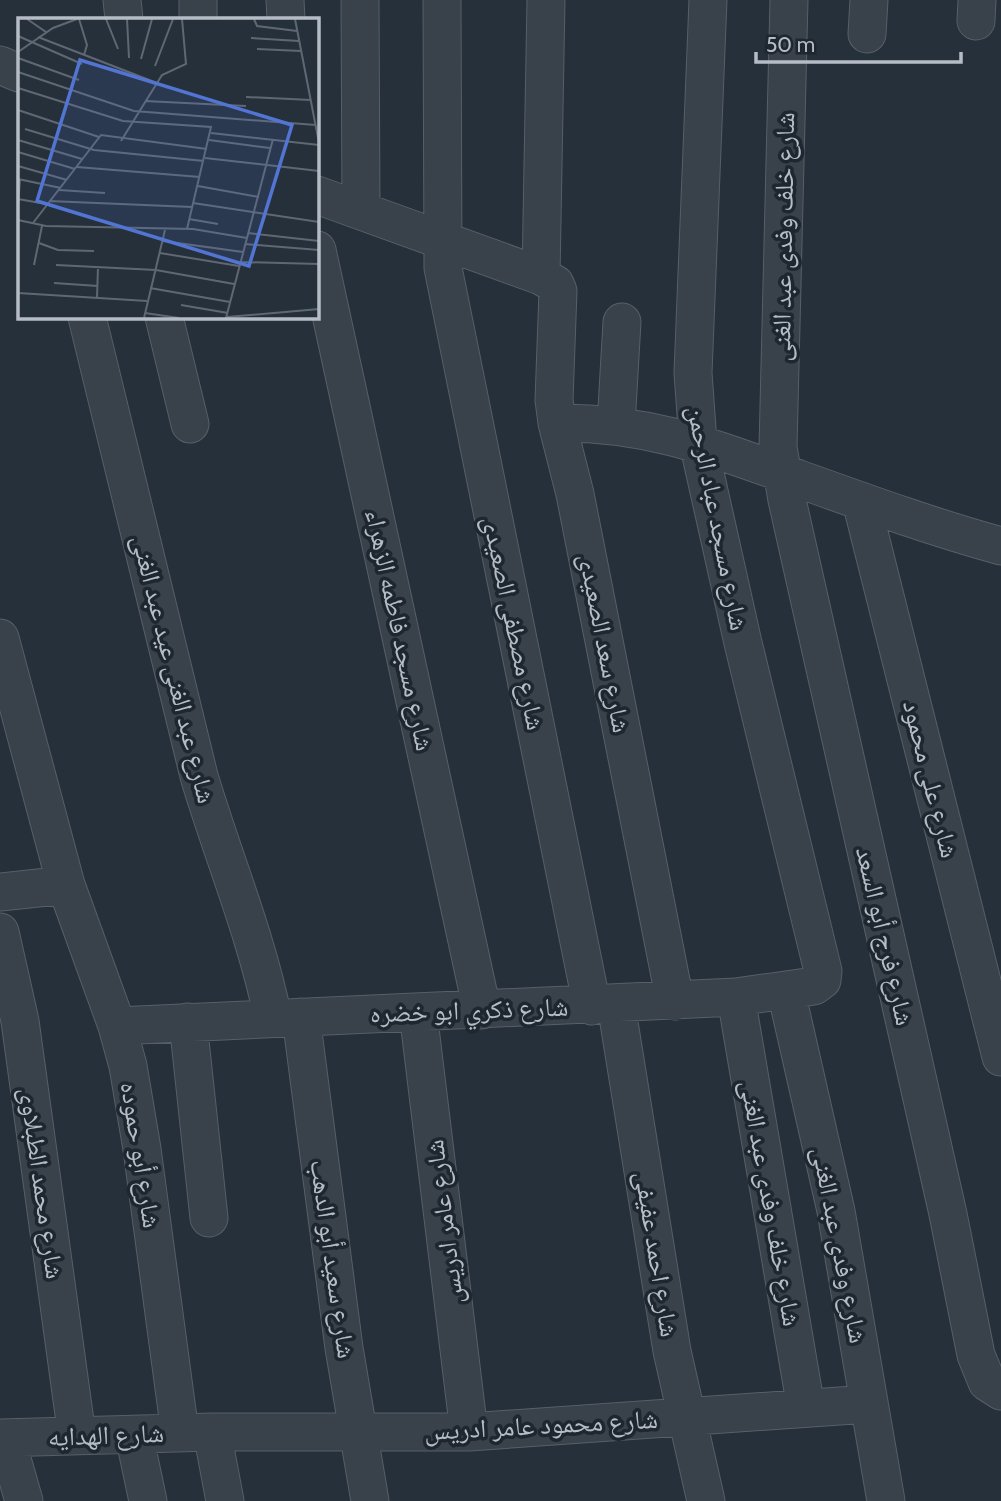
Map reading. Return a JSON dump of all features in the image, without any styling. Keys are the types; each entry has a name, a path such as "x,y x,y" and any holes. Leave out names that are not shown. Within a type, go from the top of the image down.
{"street":[{"path":"122,0 124,18"},
{"path":"198,0 198,18"},
{"path":"285,0 286,18"},
{"path":"360,0 361,211"},
{"name":"شارع مصطفى الصعيدى","path":"442,0 443,268 462,370 604,1005"},
{"name":"شارع سعد الصعيدى","path":"546,0 548,280 559,299 554,400 556,423 574,486 675,1001"},
{"name":"شارع مسجد عباد الرحمن","path":"708,0 692,373 698,442 711,488 743,643 823,971 803,987"},
{"name":"شارع خلف وفدى عبد الغنى","path":"782,473 778,419 789,0"},
{"path":"318,195 548,280"},
{"name":"شارع مسجد فاطمه الزهراء","path":"318,255 482,1010"},
{"name":"شارع عبد الغنى عيد عبد الغنى","path":"87,318 199,776 220,846 287,1017"},
{"path":"164,318 190,424"},
{"path":"616,425 622,322"},
{"path":"556,423 616,425 698,442 861,502 1001,546"},
{"name":"شارع فرج أبو السعد","path":"782,473 945,1200 976,1355 987,1382 1001,1391"},
{"name":"شارع على محمود","path":"861,502 1001,1057"},
{"name":"شارع أبو حموده","path":"0,638 66,885 117,1026 196,1433 225,1501"},
{"path":"0,892 66,885"},
{"name":"شارع محمد الطبلاوى","path":"0,932 20,1021 77,1436"},
{"name":"شارع ذكري ابو خضره","path":"117,1026 675,1001 736,997 803,987"},
{"name":"شارع وفدى عبد الغنى","path":"803,987 836,1210 886,1501"},
{"name":"شارع خلف وفدى عبد الغنى","path":"736,997 806,1408"},
{"name":"شارع احمد عفيفى","path":"604,1005 673,1352 706,1501"},
{"name":"شارع عامر ادريس","path":"418,1012 470,1432"},
{"name":"شارع سعيد أبو الدهب","path":"287,1017 370,1501"},
{"path":"188,1022 209,1218"},
{"name":"شارع محمود عامر ادريس","path":"196,1433 470,1432 868,1404"},
{"name":"شارع الهدايه","path":"3,1438 196,1433"},
{"path":"134,1435 148,1501"},
{"path":"3,1438 24,1501"}]}
